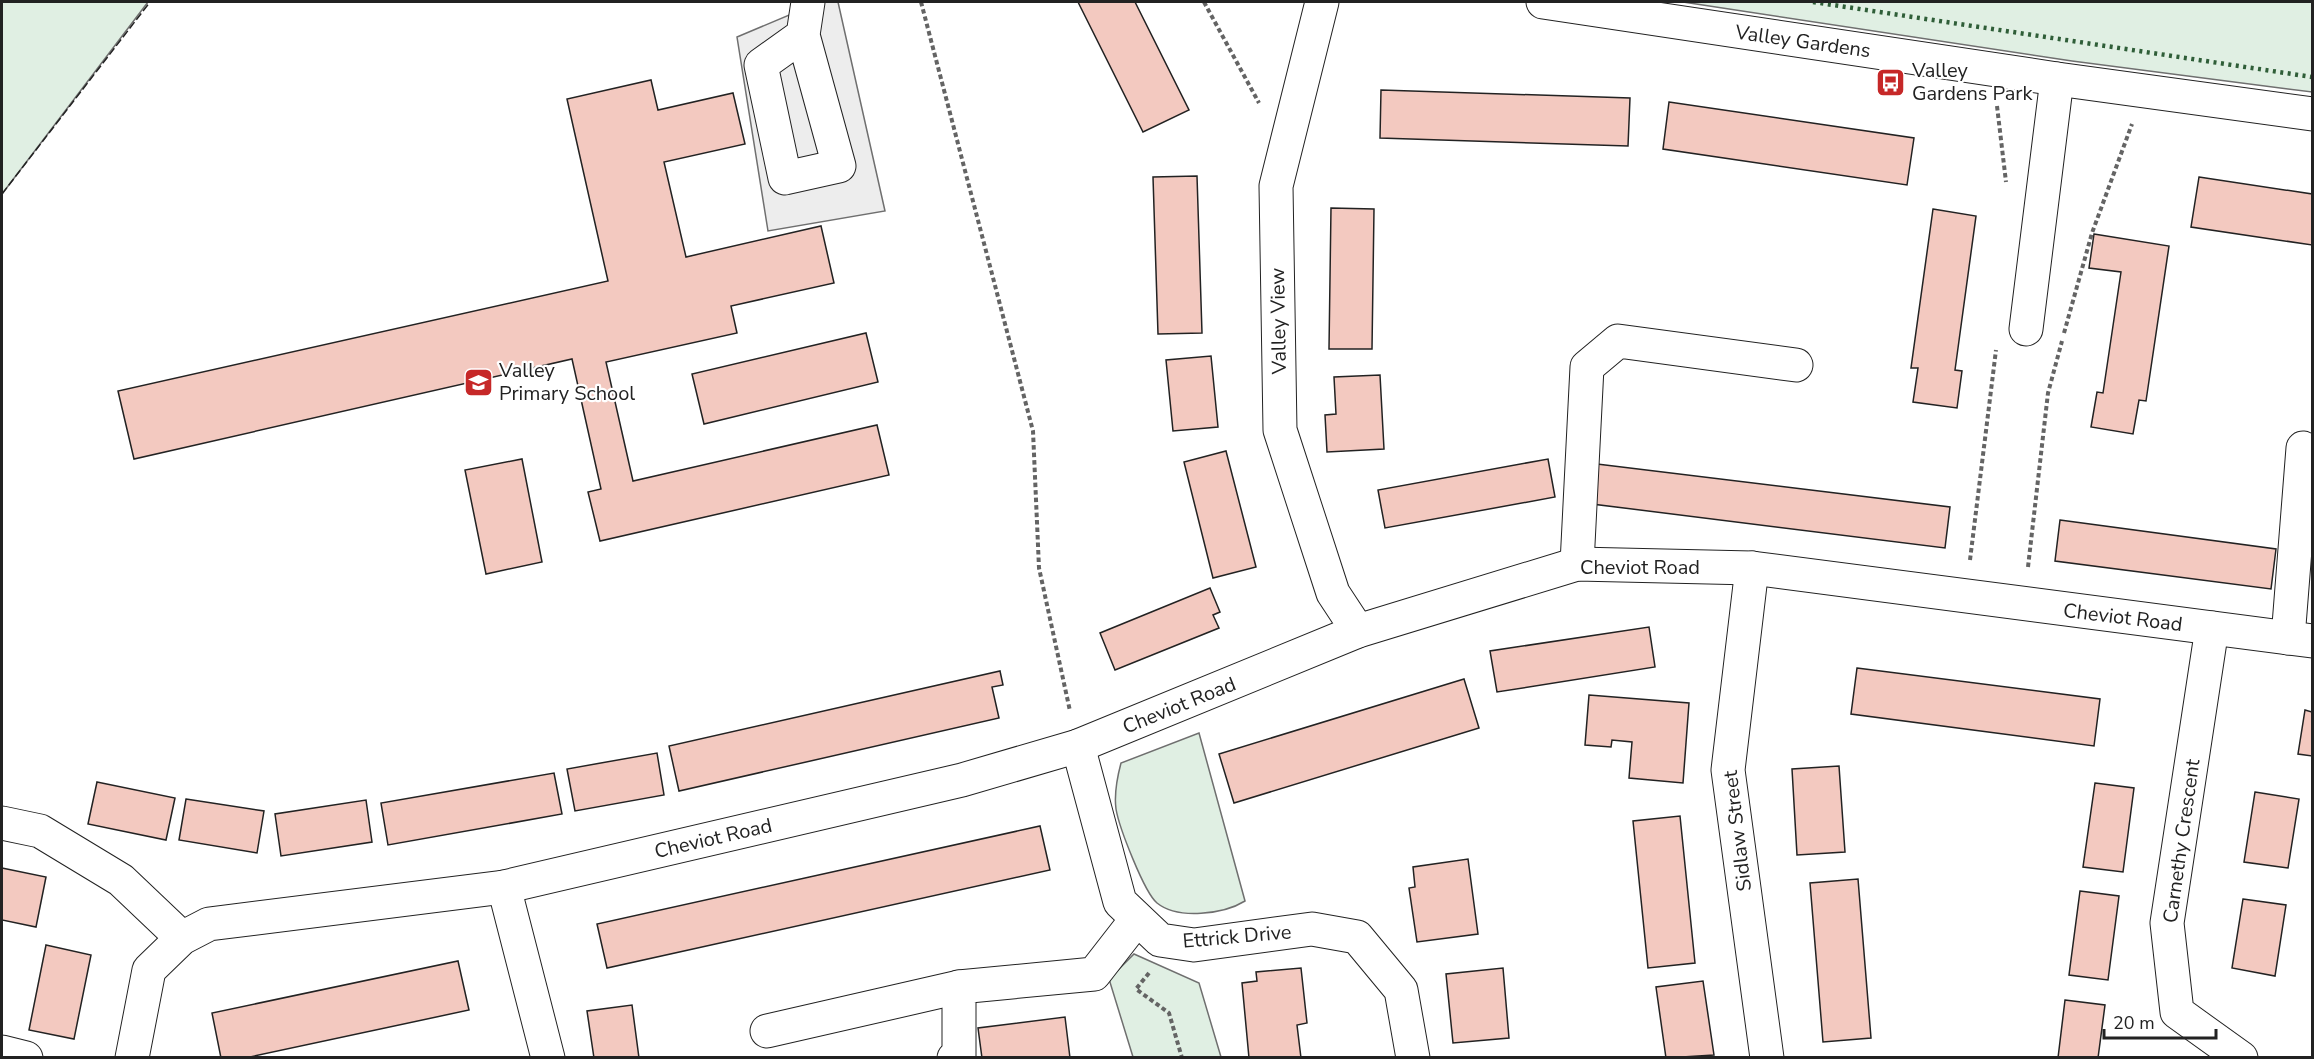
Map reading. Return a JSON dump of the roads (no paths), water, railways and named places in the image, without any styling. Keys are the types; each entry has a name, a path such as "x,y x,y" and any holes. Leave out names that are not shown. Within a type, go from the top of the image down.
{"street":[{"path":"803,35 808,2"},
{"name":"Valley View","path":"1322,2 1276,186 1280,430 1333,593 1358,631"},
{"name":"Valley Gardens","path":"1542,2 2057,79 2313,114"},
{"path":"2026,329 2057,79"},
{"path":"1578,564 1587,368 1618,341 1796,365"},
{"path":"2300,640 2303,448"},
{"name":"Cheviot Road","path":"132,1058 149,970 182,938 209,924 504,887 962,780 1078,746 1358,631 1578,564 1752,568 2300,640"},
{"name":"Sidlaw Street","path":"1752,568 1728,770 1767,1058"},
{"name":"Carnethy Crescent","path":"2212,628 2167,923 2177,1012 2241,1058"},
{"path":"767,1031 959,987 1094,974 1148,930 1120,902 1078,746"},
{"path":"2,823 40,831 121,880 182,938"},
{"path":"504,887 548,1058"},
{"name":"Ettrick Drive","path":"1148,930 1194,945 1312,929 1357,937 1401,990 1413,1058"},
{"path":"954,1058 959,1056 959,987"},
{"path":"2,1052 27,1058"}],"place":[{"name":"Valley Gardens Park","path":"1891,82"},
{"name":"Valley Primary School","path":"478,382"}]}
